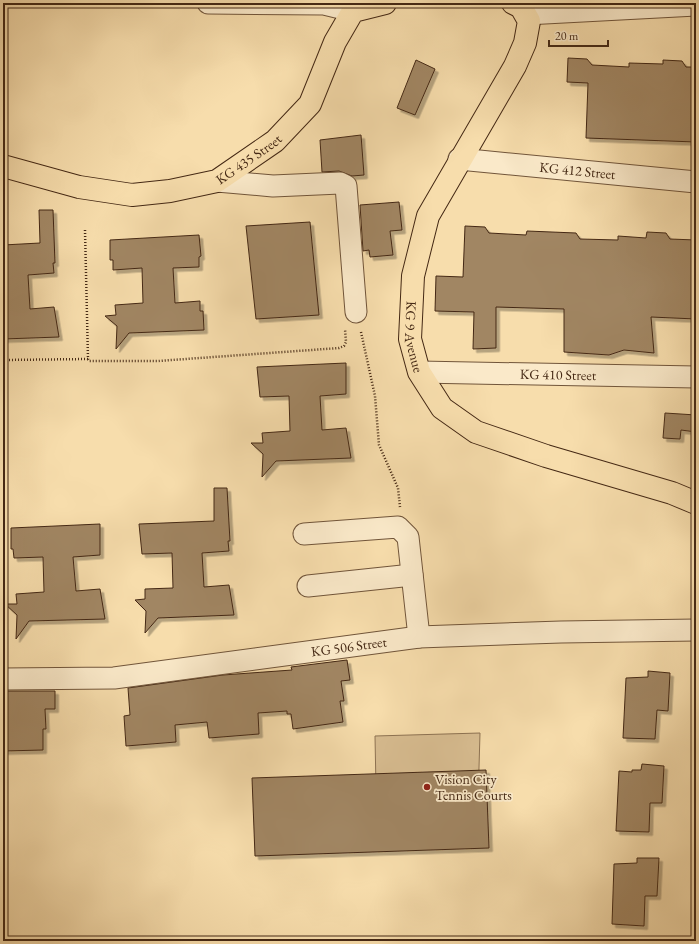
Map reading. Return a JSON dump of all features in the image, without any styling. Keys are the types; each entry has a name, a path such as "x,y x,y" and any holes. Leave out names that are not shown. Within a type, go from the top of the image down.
{"main road":[{"path":"353,11 385,3"},
{"name":"KG 9 Avenue","path":"520,8 529,21 525,43 514,66 428,216 413,276 410,339 420,372 442,408 476,432 546,456 672,493 696,503"},
{"name":"KG 435 Street","path":"3,166 79,187 132,195 170,191 217,181 275,141 310,104 335,42 353,11"}],"street":[{"path":"208,3 324,4 353,11"},
{"path":"520,8 696,5"},
{"name":"KG 412 Street","path":"460,159 696,182"},
{"path":"217,181 273,186 340,182 346,186 357,316"},
{"name":"KG 410 Street","path":"420,372 696,378"},
{"path":"304,534 398,527 404,531 408,537 419,637"},
{"path":"308,586 412,576"},
{"name":"KG 506 Street","path":"3,679 114,678 419,637 561,632 696,630"}],"path":[{"path":"86,230 88,359"},
{"path":"3,360 88,359 92,362 158,361 339,348 344,346 346,342 345,320 357,316 375,396 379,445 398,488 404,531"}],"shaded area":[{"name":"Vision City Tennis Courts","path":"480,733 477,838 377,840 375,736"}],"building":[{"path":"568,58 587,59 592,65 629,67 629,63 663,64 663,60 682,61 686,67 696,67 696,142 586,138 588,83 567,82"},
{"path":"416,60 435,69 415,115 397,108"},
{"path":"361,135 364,175 352,176 339,171 322,172 320,140"},
{"path":"399,202 402,230 390,231 393,255 370,257 369,250 363,251 360,205"},
{"path":"39,210 53,210 55,263 53,263 54,273 28,275 30,309 54,307 59,337 3,339 3,245 40,243"},
{"path":"310,222 319,315 256,319 246,226"},
{"path":"465,226 485,227 489,233 526,235 527,231 576,233 580,239 618,240 618,236 646,238 647,232 666,233 670,239 696,240 696,319 651,317 654,353 624,350 609,355 564,352 564,309 496,307 496,348 473,349 474,312 435,311 436,276 463,277"},
{"path":"199,235 201,256 199,257 199,267 173,268 175,303 200,301 200,311 203,311 204,330 129,333 116,349 117,326 105,316 116,315 115,305 143,303 142,268 113,270 113,260 110,260 110,240"},
{"path":"346,363 346,394 320,396 322,430 346,428 351,458 276,461 262,477 263,454 251,443 263,443 262,433 290,431 289,396 260,397 257,367"},
{"path":"665,413 696,415 696,432 681,430 680,439 663,438"},
{"path":"214,488 227,488 230,541 228,541 229,551 202,553 204,587 229,585 234,615 158,618 145,633 146,611 135,600 145,599 145,589 173,588 172,553 142,554 139,524 214,521"},
{"path":"100,524 100,555 73,557 76,591 100,589 105,619 29,621 16,639 17,615 5,604 17,604 16,594 44,592 43,557 14,558 13,549 11,549 11,528"},
{"path":"347,660 350,680 341,681 344,701 340,701 343,722 293,729 291,714 287,714 287,711 258,713 259,734 209,738 207,722 175,725 176,742 126,746 124,716 130,715 128,688 223,675 292,670 291,667"},
{"path":"648,671 670,673 668,711 657,710 655,739 623,738 626,678 648,677"},
{"path":"3,691 55,691 55,709 45,709 46,729 43,729 43,750 3,751"},
{"path":"642,764 664,766 662,803 650,803 649,832 616,831 619,771 632,772 632,770 641,770"},
{"path":"486,770 489,848 255,856 252,778"},
{"path":"637,858 659,858 657,896 645,896 644,926 612,924 614,864 637,863"}],"place":[{"name":"Vision City Tennis Courts","path":"427,787"}]}
